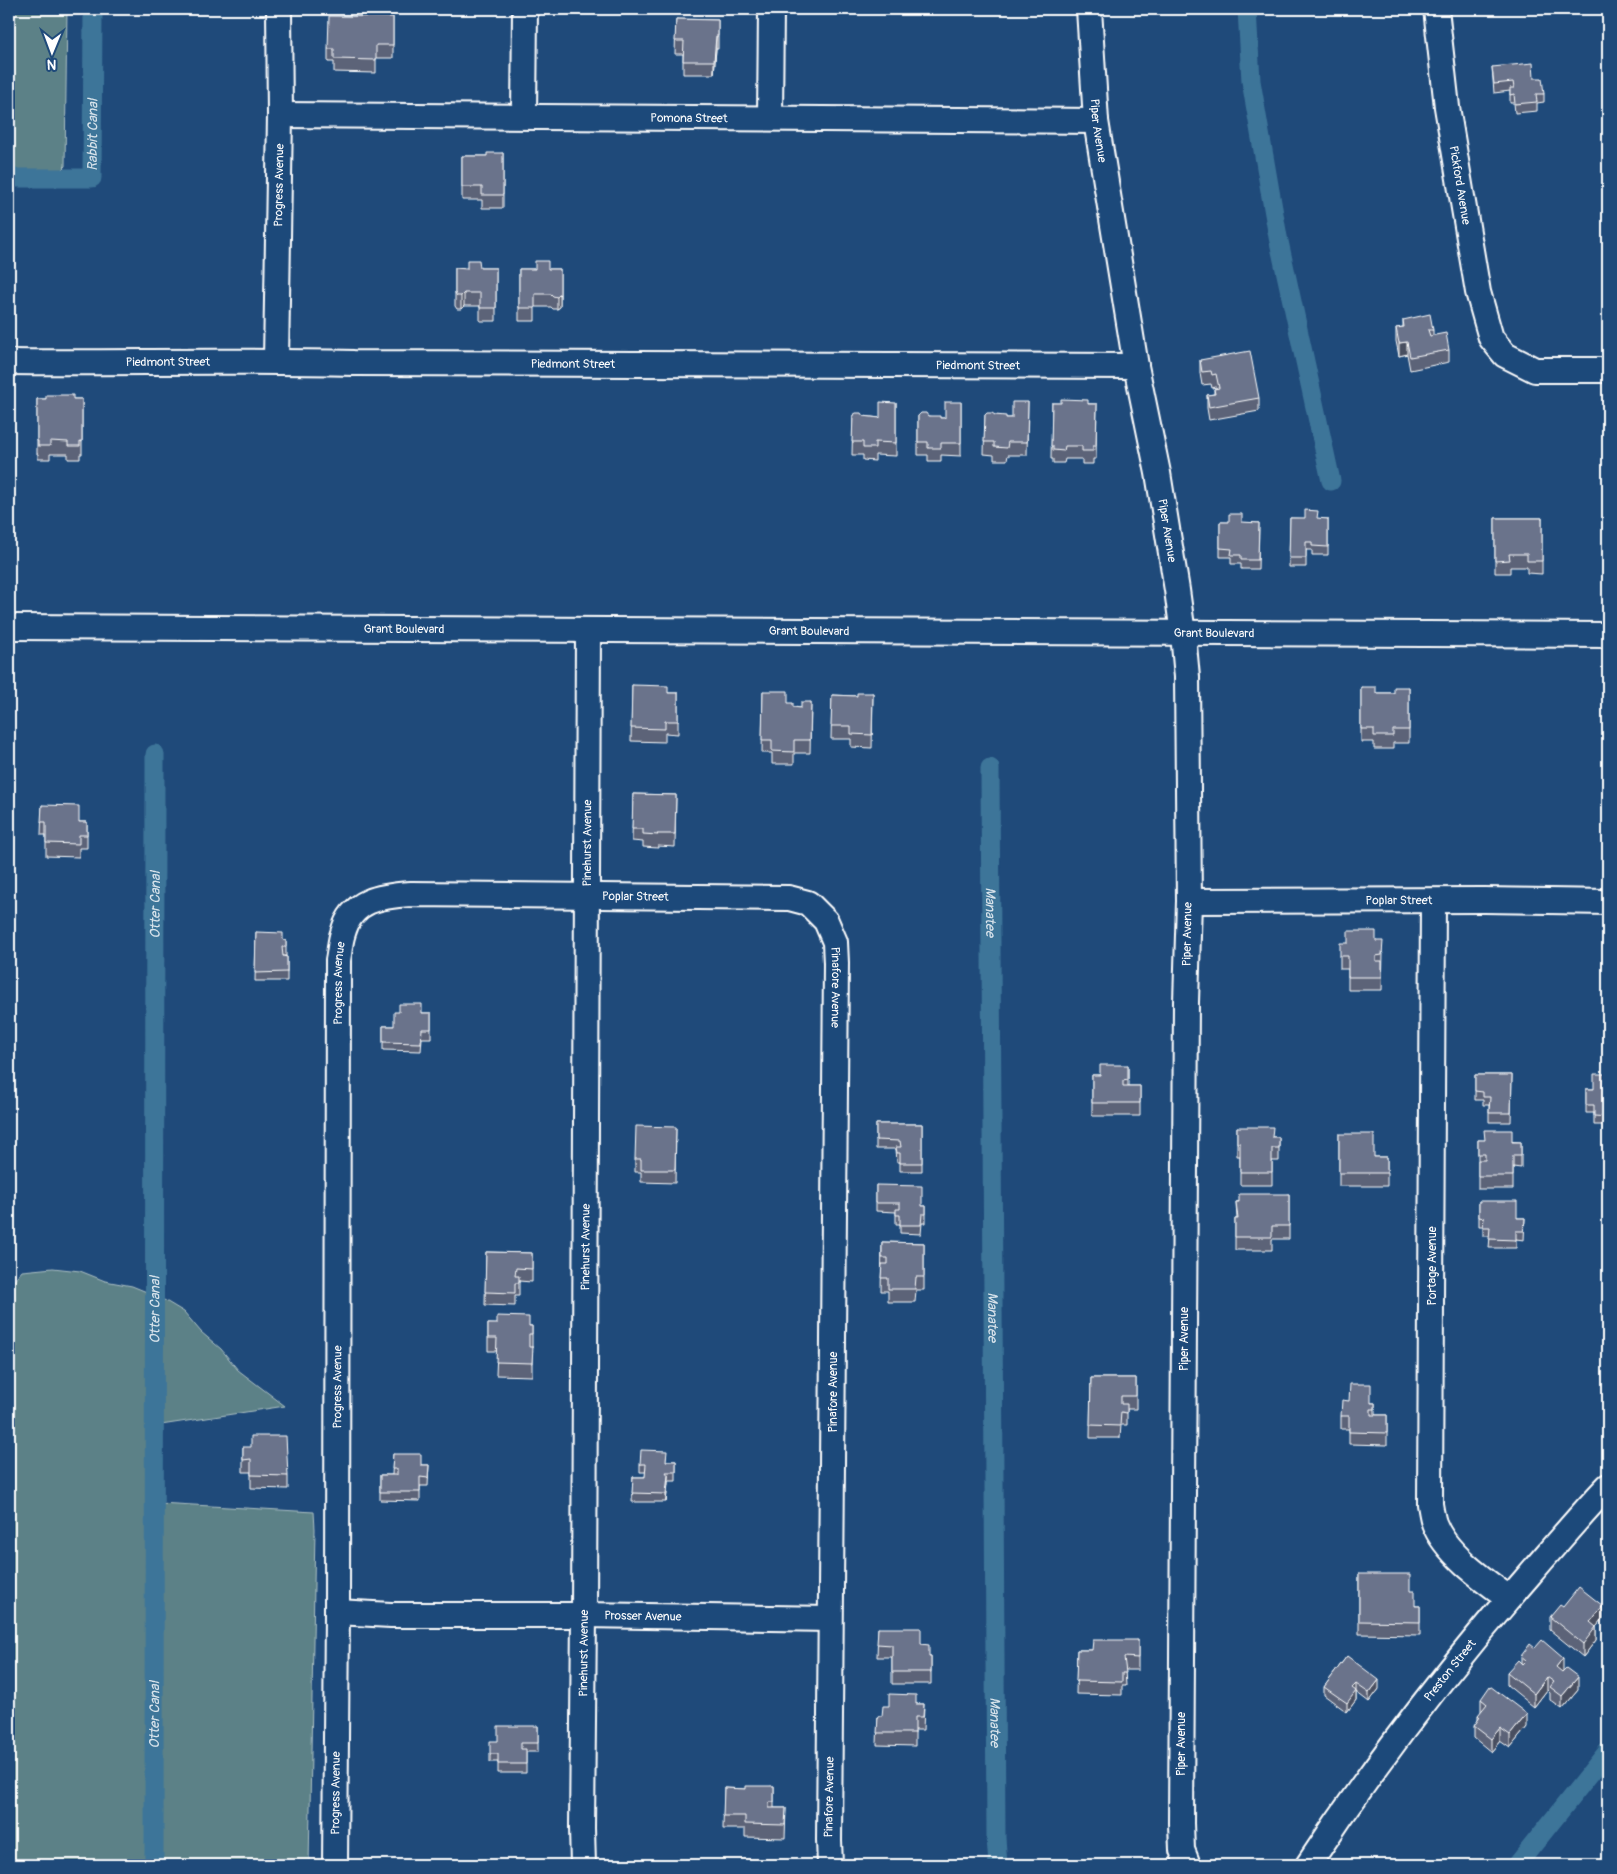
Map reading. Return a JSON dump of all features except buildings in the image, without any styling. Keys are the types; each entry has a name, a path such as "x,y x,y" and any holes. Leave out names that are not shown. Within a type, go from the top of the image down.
{"street":[{"name":"Progress Avenue","path":"276,361 280,115 279,9"},
{"path":"524,116 525,9"},
{"path":"770,117 771,9"},
{"name":"Piper Avenue","path":"1089,9 1096,121 1136,366 1158,474 1178,590 1187,678 1188,901 1181,1823 1182,1850 1188,1865"},
{"name":"Pickford Avenue","path":"1436,9 1448,107 1478,292 1492,338 1505,355 1535,370 1608,370"},
{"name":"Pomona Street","path":"280,115 770,117 1096,121"},
{"name":"Piedmont Street","path":"9,362 189,363 276,361 1136,366"},
{"name":"Grant Boulevard","path":"9,628 1608,635"},
{"name":"Pinehurst Avenue","path":"583,1865 588,631"},
{"name":"Poplar Street","path":"352,913 372,899 392,895 789,898 808,903 826,921"},
{"name":"Poplar Street","path":"1188,901 1608,902"},
{"name":"Portage Avenue","path":"1433,901 1430,1504 1434,1523 1444,1541 1487,1582 1509,1598"},
{"name":"Progress Avenue","path":"334,1865 337,1612 338,960 343,932 352,913"},
{"name":"Pinafore Avenue","path":"826,921 835,942 836,963 830,1619 830,1865"},
{"name":"Preston Street","path":"1308,1865 1340,1816 1473,1641 1608,1486"},
{"name":"Prosser Avenue","path":"337,1612 391,1615 584,1615 830,1619"}],"green space":[{"path":"9,9 67,9 65,166 60,171 9,170"},
{"path":"53,1268 80,1271 105,1281 132,1286 159,1297 184,1312 201,1332 221,1349 238,1370 285,1406 161,1425 159,1503 314,1512 309,1865 9,1865 9,1287 22,1271"}],"waterway":[{"name":"Rabbit Canal","path":"9,178 92,178 93,9"},
{"path":"1247,9 1251,81 1278,237 1331,481"},
{"name":"Otter Canal","path":"154,1865 155,754"},
{"name":"Manatee","path":"990,768 996,1838 998,1865"},
{"path":"1517,1865 1608,1751"}]}
